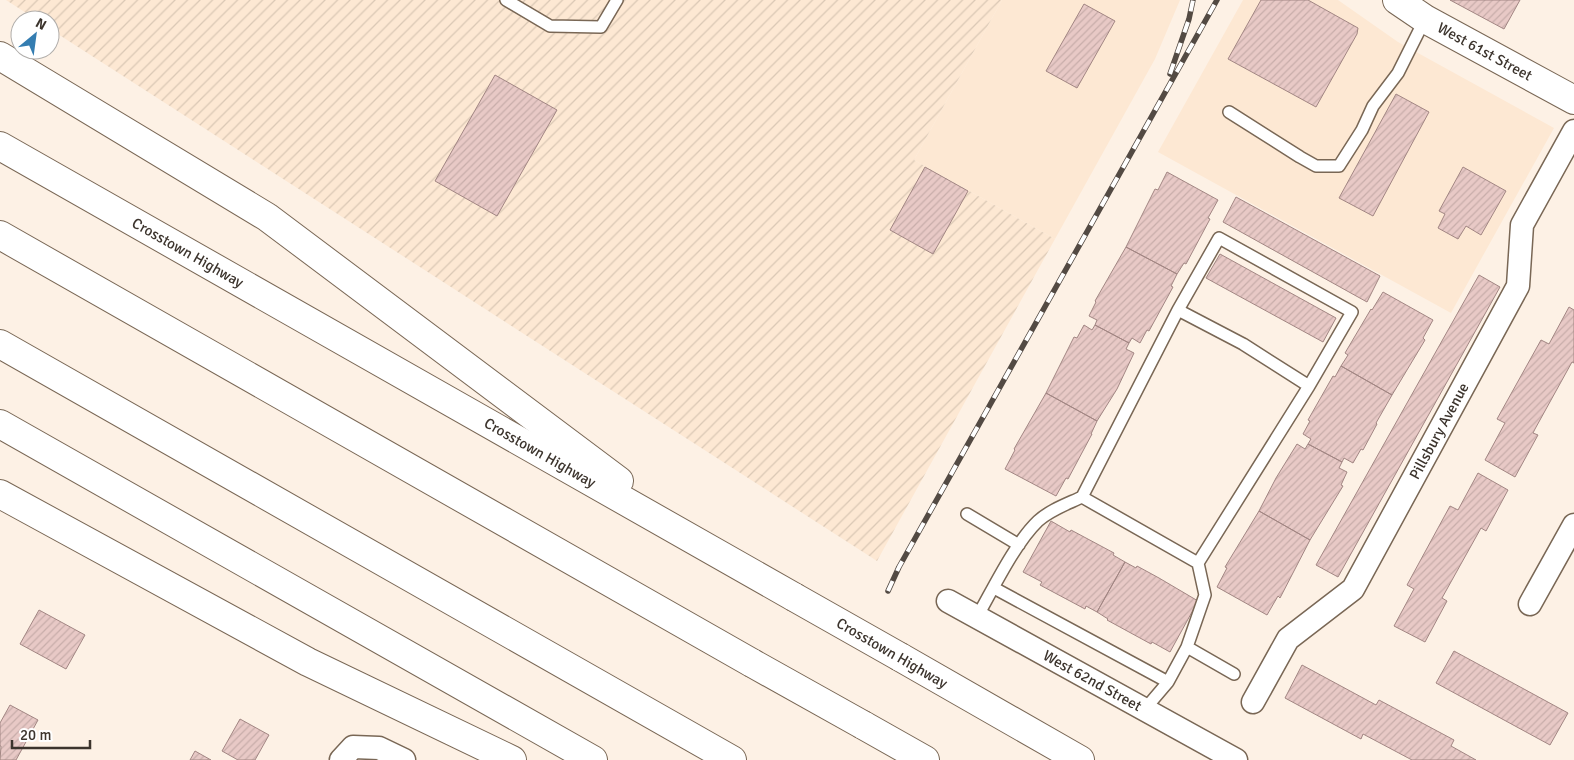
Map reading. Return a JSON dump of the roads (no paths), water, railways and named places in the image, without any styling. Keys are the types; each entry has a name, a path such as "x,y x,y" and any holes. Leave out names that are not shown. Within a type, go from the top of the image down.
{"main road":[{"name":"West 61st Street","path":"1398,0 1425,19 1574,100"},
{"path":"0,56 267,217 710,549"},
{"name":"Crosstown Highway","path":"0,146 1080,760"},
{"path":"0,235 925,760"},
{"path":"0,344 721,754"},
{"path":"0,424 593,760"},
{"path":"0,494 308,662 512,760"}],"street":[{"name":"Pillsbury Avenue","path":"1253,702 1288,639 1353,589 1518,286 1522,225 1574,131"},
{"path":"1530,604 1574,525"},
{"name":"West 62nd Street","path":"948,601 1236,760"},
{"path":"341,760 354,747 379,748 404,760"}],"lane":[{"path":"506,0 550,26 601,27 617,0"},
{"path":"1230,112 1300,158 1316,166 1339,166 1362,130 1374,106 1398,73 1425,19"},
{"path":"977,617 1019,545 1038,520 1082,497 1178,310 1219,238 1352,312 1309,386 1198,564"},
{"path":"1178,310 1243,344 1309,386"},
{"path":"1082,497 1198,564 1206,595 1187,647 1168,682 1145,709"},
{"path":"967,514 1019,545"},
{"path":"994,588 1168,682"},
{"path":"1187,647 1234,674"}],"railway":[{"path":"1170,74 1189,19 1193,0"},
{"path":"888,591 899,567 1217,0"}]}
